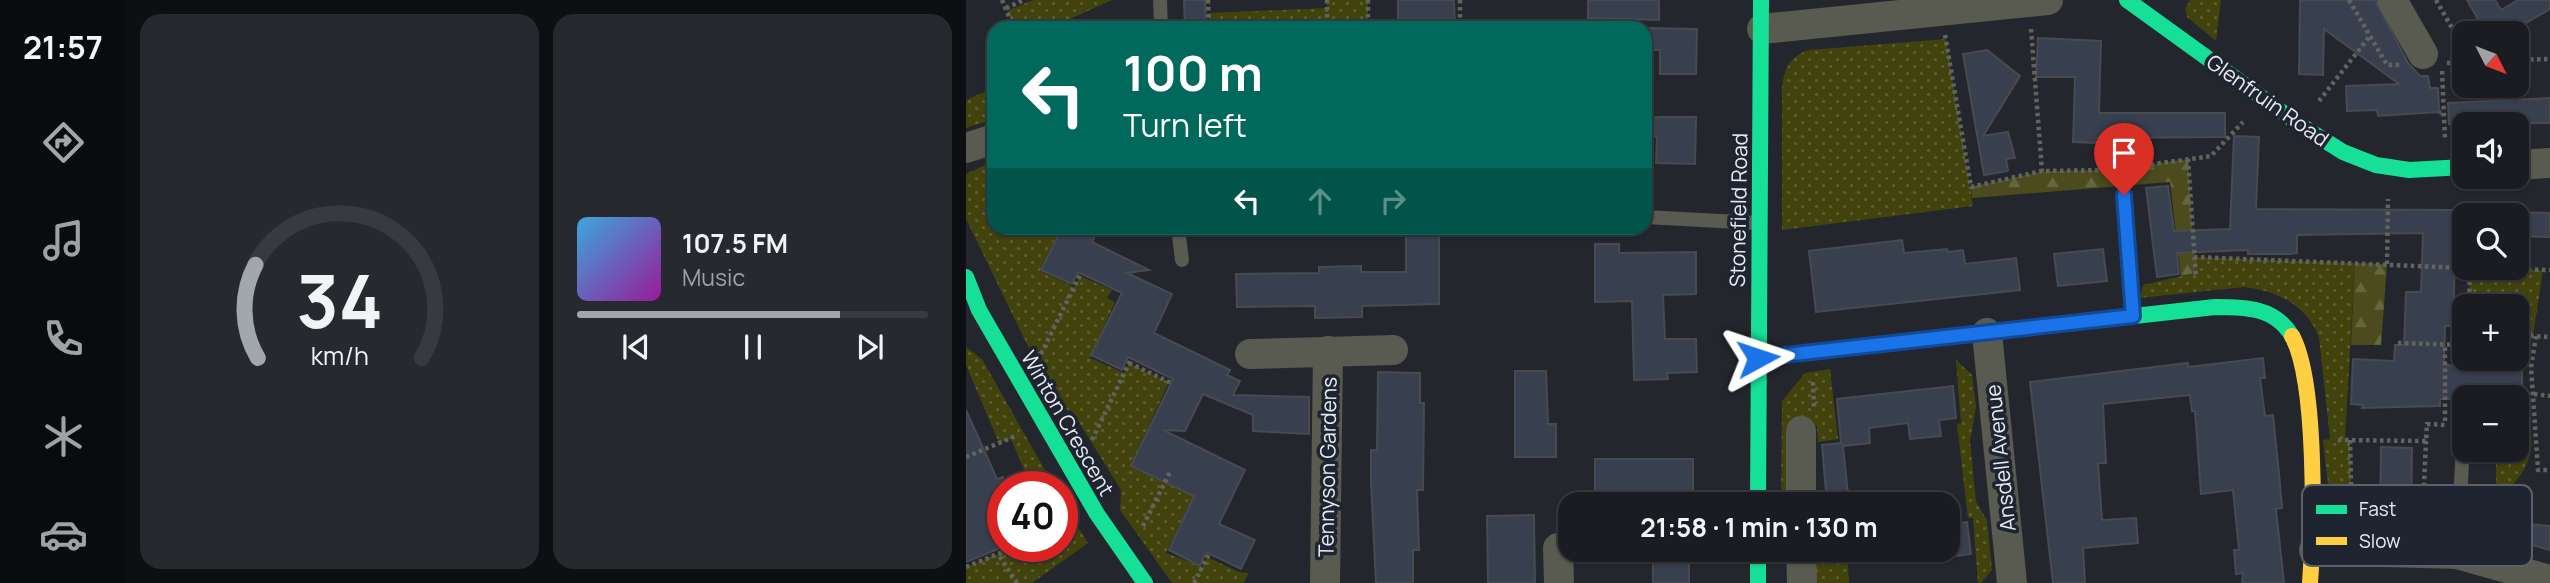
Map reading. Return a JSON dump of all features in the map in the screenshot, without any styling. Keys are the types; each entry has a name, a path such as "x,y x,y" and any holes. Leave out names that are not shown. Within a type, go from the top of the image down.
{"street":[{"name":"Stonefield Road","path":"1758,492 1761,0"},
{"name":"Glenfruin Road","path":"2127,0 2159,8 2264,99 2343,152 2389,167 2409,170 2452,167"},
{"path":"2392,0 2432,59"},
{"path":"1762,29 2038,1"},
{"path":"966,148 987,141"},
{"path":"2529,164 2550,163"},
{"name":"Winton Crescent","path":"966,277 973,312 1016,375 1120,549 1145,583"},
{"path":"1758,358 2198,310 2239,307 2268,312 2286,324 2296,337 2310,440 2312,485"},
{"name":"Ansdell Avenue","path":"1987,333 2012,583"},
{"name":"Tennyson Gardens","path":"1250,354 1394,350"},
{"name":"Tennyson Gardens","path":"1325,583 1328,351"},
{"path":"1801,431 1801,492"},
{"path":"1558,562 1559,583"},
{"path":"1758,562 1758,583"},
{"path":"1801,562 1802,583"},
{"path":"2500,566 2550,580"}],"lane":[{"path":"1160,0 1161,21"},
{"path":"2124,195 2133,316"},
{"path":"1652,217 1758,223"},
{"path":"1179,235 1182,260"},
{"path":"2458,462 2458,485"}],"path":[{"path":"1002,0 1011,21"},
{"path":"1006,8 1024,0"},
{"path":"1208,0 1209,21"},
{"path":"1327,0 1327,21"},
{"path":"1368,0 1368,21"},
{"path":"1460,0 1460,21"},
{"path":"2436,0 2452,28"},
{"path":"2038,1 2042,171"},
{"path":"1941,10 1971,187 2042,171 2112,170 2211,156 2264,99"},
{"path":"2300,125 2370,36"},
{"path":"2432,59 2447,167"},
{"path":"2529,60 2550,59"},
{"path":"2188,159 2198,310"},
{"path":"2387,264 2389,167"},
{"path":"2194,257 2452,267"},
{"path":"2529,270 2550,270"},
{"path":"1016,375 1035,365 1081,273"},
{"path":"2529,336 2550,337"},
{"path":"2536,336 2531,366 2538,470 2550,470"},
{"path":"2398,343 2452,345"},
{"path":"2445,345 2445,425"},
{"path":"1801,431 1815,429 1811,353"},
{"path":"1063,457 1091,442 1130,361 1171,383"},
{"path":"2533,394 2550,396"},
{"path":"966,457 1045,424"},
{"path":"2425,485 2427,424 2452,426"},
{"path":"2310,440 2427,441"},
{"path":"2350,440 2351,485"},
{"path":"1120,549 1138,536 1171,470"},
{"path":"1194,583 1209,554"},
{"path":"966,567 987,558"},
{"path":"1003,562 1017,583"}],"shaded area":[{"path":"1033,0 1112,0 1066,21 1011,21 1007,11"},
{"path":"1327,0 1368,0 1368,21 1209,21 1209,13 1327,8"},
{"path":"2190,0 2221,0 2216,41 2187,17 2185,9"},
{"path":"1946,39 1973,206 1782,230 1782,88 1784,74 1793,59 1809,50"},
{"path":"987,91 987,121 966,128 966,100"},
{"path":"987,164 987,235 1057,235 1040,271 1074,287 1080,276 1112,290 1107,298 1115,302 1090,358 1124,373 1129,363 1169,382 1130,467 1164,482 1167,476 1197,488 1166,553 1202,567 1207,557 1239,572 1249,573 1243,583 1172,583 1120,510 1121,490 1072,411 1060,408 1055,402 966,219 966,174"},
{"path":"2194,257 2355,263 2345,439 2350,440 2351,485 2328,485 2323,440 2330,439 2319,337 2307,316 2279,296 2244,287 2140,298 2143,285 2195,273"},
{"path":"2529,270 2543,270 2533,336 2529,336 2529,294 2469,294 2470,280 2529,280"},
{"path":"966,347 982,359 1045,471 1025,471 1011,439 999,443 966,365"},
{"path":"1956,360 1972,375 1976,407 1970,441 1976,502 1987,520 1992,570 1981,583 1978,583 1973,518 1968,518 1957,424 1961,423"},
{"path":"1830,369 1838,439 1818,442 1817,426 1792,429 1792,492 1781,492 1782,401 1805,373"},
{"path":"2529,428 2530,428 2529,457"},
{"path":"2496,462 2527,462 2512,485 2496,485"},
{"path":"1078,527 1088,543 1078,550"},
{"path":"987,559 987,562 1061,562 1032,583 966,583 966,567"},
{"path":"1816,562 1848,562 1849,583 1815,583"}],"green space":[{"path":"2188,159 2195,273 2181,276 2170,182 1972,198 1971,187 2044,171 2112,170"},
{"path":"2355,263 2387,264 2381,345 2351,345"}],"building":[{"path":"1184,0 1205,0 1206,21 1185,21"},
{"path":"1398,0 1454,0 1455,21 1398,21"},
{"path":"1588,0 1659,0 1659,20 1588,18"},
{"path":"2300,0 2375,0 2408,63 2420,76 2428,76 2430,88 2438,88 2439,109 2443,116 2438,112 2378,116 2377,110 2347,111 2346,86 2399,84 2324,29 2323,75 2299,74"},
{"path":"2467,0 2495,0 2501,10 2518,0 2550,0 2550,9 2529,21 2479,21"},
{"path":"1652,28 1697,29 1696,74 1660,74 1660,50 1652,50"},
{"path":"2038,38 2101,41 2099,113 2225,113 2225,137 2096,138 2095,143 2073,142 2075,77 2036,77"},
{"path":"1987,50 2020,76 1983,136 2008,132 2015,158 2006,159 2008,171 1984,175 1963,54"},
{"path":"2550,98 2550,123 2529,123 2529,112 2452,112 2452,124 2449,124 2448,103"},
{"path":"1696,117 1695,164 1656,163 1657,138 1652,134 1652,118"},
{"path":"2234,136 2259,137 2256,209 2452,210 2454,294 2452,326 2445,326 2444,365 2452,365 2452,371 2522,371 2522,385 2452,385 2452,399 2440,399 2440,406 2362,408 2363,405 2351,404 2353,359 2394,361 2395,345 2404,345 2406,292 2421,292 2423,233 2297,235 2297,253 2290,254 2248,254 2248,250 2177,253 2179,274 2157,277 2146,188 2168,186 2174,231 2230,229"},
{"path":"2529,212 2550,213 2550,237 2529,236"},
{"path":"1058,235 1096,235 1092,242 1149,270 1127,273 1172,294 1154,333 1230,370 1227,375 1240,381 1233,395 1309,397 1309,434 1253,431 1253,415 1203,394 1185,431 1163,430 1245,470 1219,524 1255,540 1241,569 1206,552 1200,566 1169,550 1194,496 1131,466 1173,379 1128,357 1122,370 1091,355 1122,293 1078,272 1072,284 1041,270"},
{"path":"1406,235 1439,235 1439,304 1362,306 1362,317 1315,318 1315,306 1237,307 1236,274 1319,273 1319,267 1361,266 1361,272 1406,272"},
{"path":"1902,240 1904,253 1963,250 1965,264 2016,258 2020,290 1816,312 1809,251"},
{"path":"1595,244 1619,244 1619,253 1696,252 1696,294 1663,295 1665,339 1696,339 1697,372 1667,373 1668,379 1634,380 1632,301 1595,302"},
{"path":"2103,249 2107,281 2058,286 2054,254"},
{"path":"2263,358 2265,378 2260,378 2265,416 2273,415 2279,473 2282,508 2276,509 2284,583 2242,583 2243,573 2236,574 2234,550 2239,550 2233,490 2201,494 2195,411 2192,411 2190,395 2103,404 2106,463 2098,463 2102,520 2136,518 2138,543 2083,548 2085,583 2053,583 2030,382 2188,363 2188,367"},
{"path":"1515,371 1546,371 1548,424 1556,424 1556,457 1515,457"},
{"path":"1378,372 1420,373 1420,403 1424,403 1423,490 1417,490 1419,550 1413,550 1413,583 1376,583 1371,450 1377,450"},
{"path":"1953,386 1956,418 1939,420 1941,436 1910,439 1908,423 1869,428 1870,443 1843,446 1848,492 1826,492 1822,445 1841,443 1837,399"},
{"path":"966,410 993,471 987,471 987,553 966,562"},
{"path":"2381,447 2412,448 2411,485 2380,485"},
{"path":"1595,459 1693,459 1693,492 1595,492"},
{"path":"1534,515 1535,583 1488,583 1487,516"},
{"path":"1967,522 1971,554 1960,555 1960,523"},
{"path":"2532,524 2550,526 2550,550 2532,545"},
{"path":"1653,562 1689,562 1689,583 1653,583"}],"traffic: fast":[{"path":"1758,492 1761,0"},
{"path":"2127,0 2297,123 2343,152 2376,165 2409,170 2452,168"},
{"path":"966,277 979,310 1097,514 1145,583"},
{"path":"1758,358 2215,307 2237,307 2268,314 2285,326 2292,336"},
{"path":"1758,562 1758,583"}],"traffic: slow":[{"path":"2292,336 2306,386 2313,485"},
{"path":"2310,583 2311,566"}],"route":[{"path":"1758,358 2133,316 2124,195"}]}
